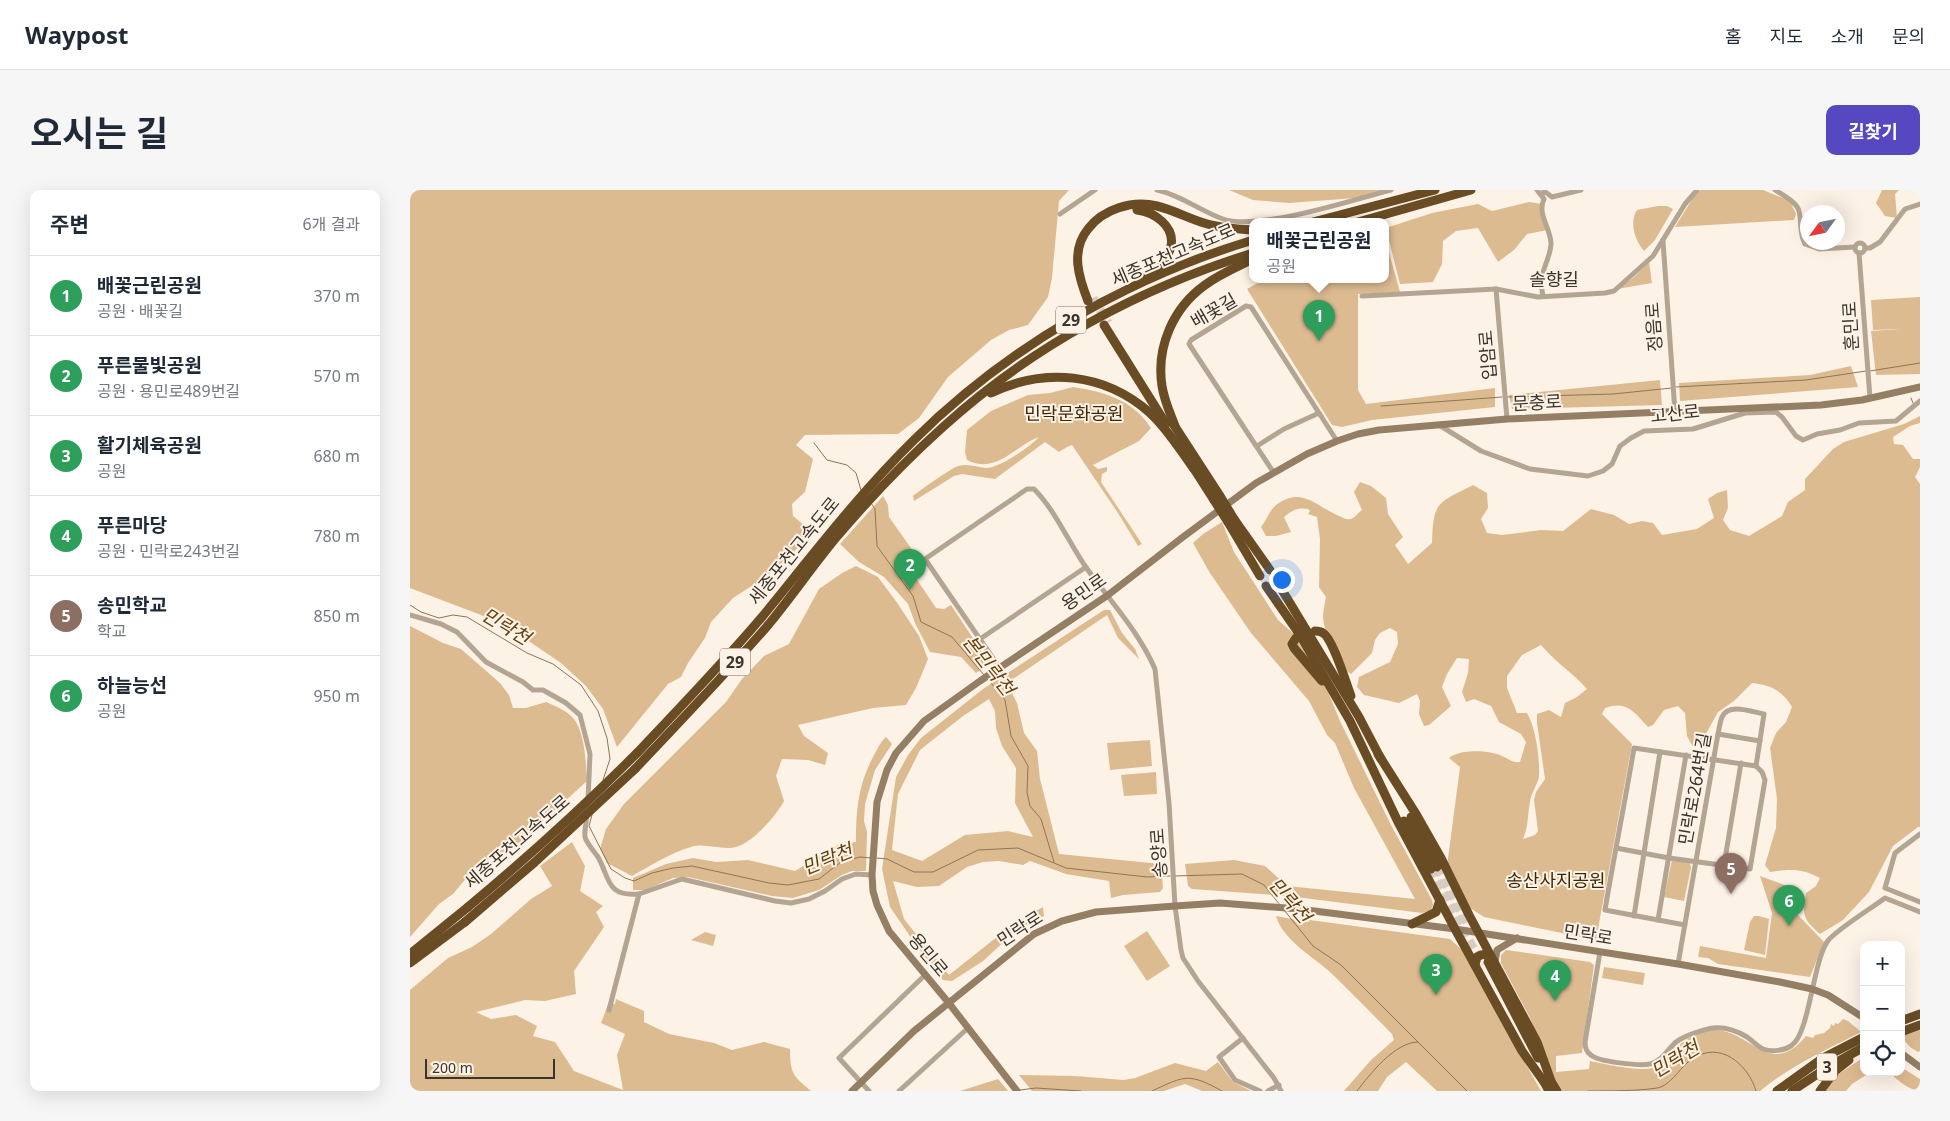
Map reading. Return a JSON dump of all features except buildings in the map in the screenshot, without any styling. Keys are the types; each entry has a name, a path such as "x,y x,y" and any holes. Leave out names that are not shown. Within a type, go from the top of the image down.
{"highway":[{"path":"1328,218 1435,190"},
{"path":"1372,218 1471,190"},
{"path":"1137,284 1155,271 1166,259 1171,246 1171,237 1166,226 1158,217 1147,211 1132,210 1108,218 1095,227 1088,238 1083,252 1084,273 1090,300 1081,282 1077,264 1079,246 1086,231 1095,220 1104,214 1132,205 1156,206 1227,229 1249,230"},
{"name":"세종포천고속도로","path":"410,963 465,922 565,836 635,769 738,659 769,623 824,546 878,477 913,441 998,367 1059,327 1137,284 1224,248 1249,241"},
{"name":"세종포천고속도로","path":"410,954 517,867 575,814 637,753 730,654 824,546 921,448 972,402 1037,354 1144,294 1207,267 1249,254"},
{"path":"1175,426 1165,400 1160,371 1162,353 1174,319 1198,290 1215,278 1249,261"},
{"path":"1194,469 1106,324 1175,426 1231,520 1260,576"},
{"path":"972,402 1001,388 1027,381 1073,377 1098,382 1123,393 1149,412 1162,425 1217,498"},
{"path":"1231,520 1270,570"},
{"path":"1276,580 1354,719"},
{"path":"1266,586 1378,754 1433,867 1440,900 1455,929 1485,963 1548,1081 1549,1091"},
{"path":"1315,631 1325,634 1332,646 1354,719 1369,760 1433,867 1480,933 1485,963 1522,1051 1557,1091"},
{"path":"1296,638 1292,644 1294,648 1354,719"},
{"path":"1412,924 1436,912 1440,900"},
{"path":"1905,1026 1920,1014"},
{"path":"1905,1028 1920,1025"},
{"name":"3","path":"1791,1088 1823,1058 1860,1039"},
{"name":"3","path":"1777,1091 1791,1088 1860,1050"},
{"path":"1820,1091 1835,1071 1860,1051"}],"street":[{"path":"1060,214 1095,190"},
{"path":"1157,190 1171,193 1224,219 1249,222"},
{"path":"1271,218 1327,207 1391,190"},
{"path":"1538,190 1544,199 1541,212 1549,231 1551,246 1541,278 1543,296"},
{"path":"1542,195 1544,191 1552,197 1581,190"},
{"name":"솔향길","path":"1362,296 1496,290 1543,296 1614,291 1653,256 1685,204 1697,190"},
{"path":"1775,190 1793,202 1799,210 1800,231 1805,244 1819,249 1854,248 1859,253 1863,252 1864,248"},
{"path":"1864,248 1870,248 1880,242 1905,209 1920,204"},
{"name":"정음로","path":"1663,241 1675,412"},
{"path":"1854,248 1856,244 1860,243 1864,248"},
{"name":"훈민로","path":"1859,253 1870,398"},
{"name":"입암로","path":"1496,290 1507,419"},
{"name":"배꽃길","path":"1274,473 1190,344 1192,340 1246,306 1251,307 1337,441"},
{"name":"문충로","path":"1182,537 1256,483 1307,454 1358,434 1379,430 1507,419 1821,405 1870,398 1920,387"},
{"name":"고산로","path":"1438,425 1482,451 1530,469 1588,476 1603,471 1612,464 1620,446 1644,430 1693,429 1745,413 1776,412 1796,436 1803,440 1817,434 1840,430 1859,423 1896,421 1920,400"},
{"path":"1257,446 1284,429 1319,413"},
{"name":"송양로","path":"980,639 925,559 1030,488 1036,492 1086,567 1147,650 1155,669 1169,803 1175,906 1183,958 1198,981 1279,1085 1281,1091"},
{"name":"용민로","path":"1017,1091 886,925 877,905 872,875 877,802 887,770 896,753 924,721 999,667 1108,595 1182,537"},
{"path":"999,667 980,639 1086,567"},
{"path":"410,615 441,624 457,632 486,662 523,682 533,690 543,690 558,698 580,715 590,754 585,837 598,858 608,883 619,892 628,895 639,894 682,879 791,902 809,899 842,879 856,874 872,875"},
{"name":"민락로264번길","path":"1678,964 1718,734 1722,717 1726,712 1733,709 1764,714 1756,766"},
{"path":"1718,734 1760,741"},
{"path":"1616,848 1669,858 1750,869 1765,780 1762,772 1756,766 1634,748 1616,848 1605,910 1685,925"},
{"path":"1634,916 1660,752"},
{"path":"1658,920 1686,755"},
{"path":"1724,865 1741,764"},
{"path":"1920,834 1896,853 1885,888 1920,902"},
{"path":"609,1010 639,894"},
{"path":"1600,952 1586,1047 1592,1057 1607,1061 1650,1064 1658,1061 1676,1042 1686,1035 1714,1027 1735,1031 1763,1049 1778,1051 1792,1045 1802,1034 1812,990 1827,942 1835,934 1885,898 1920,912"},
{"name":"민락로","path":"852,1091 914,1031 1034,934 1062,921 1096,912 1175,906 1220,903 1299,909 1518,938 1780,982 1828,995 1860,1015"},
{"path":"1485,963 1497,950 1518,938"},
{"path":"869,1091 839,1058 925,975"},
{"path":"901,1090 968,1028"},
{"path":"1243,1038 1219,1057 1235,1080 1260,1091"},
{"path":"1905,1056 1920,1067"},
{"path":"1268,1091 1279,1085"}],"green space":[{"path":"410,190 1069,190 1059,201 1052,278 1048,297 1028,325 1009,330 991,340 948,377 919,418 898,434 805,435 796,445 813,459 805,492 792,504 793,516 811,531 789,558 767,576 733,598 711,622 705,638 681,677 668,684 617,747 603,709 586,686 561,663 508,627 410,588"},
{"path":"1229,190 1390,190 1369,197 1289,203 1253,200"},
{"path":"1701,190 1763,190 1790,201 1796,214 1794,220 1675,227 1696,193"},
{"path":"1882,190 1899,190 1895,194 1897,218 1885,216 1876,203"},
{"path":"1529,202 1542,204 1548,230 1527,234 1514,250 1498,262 1478,228 1456,231 1443,241 1442,264 1433,282 1400,284 1389,240 1389,227 1432,213 1478,204 1492,211"},
{"path":"1667,206 1673,209 1655,240 1644,251 1634,231 1633,220 1637,210"},
{"path":"1389,252 1400,292 1358,294 1358,390 1366,404 1495,388 1495,407 1372,420 1342,427 1332,425 1247,289 1258,283 1389,283"},
{"path":"1649,262 1652,283 1617,289 1633,278"},
{"path":"1920,297 1920,374 1876,375 1871,331 1900,329 1873,330 1871,300"},
{"path":"1851,366 1858,387 1680,401 1679,383 1810,375"},
{"path":"1660,380 1662,405 1512,409 1509,395"},
{"name":"민락문화공원","path":"1073,387 1107,395 1127,404 1144,418 1151,428 1139,441 1093,465 1098,469 1107,467 1107,471 1102,474 1101,482 1142,544 1138,546 1072,445 1059,452 1045,442 995,479 962,474 954,476 914,501 913,496 955,467 965,465 986,468 998,465 1029,446 1039,437 996,462 978,464 967,460 965,452 967,430 991,411 1028,395 1050,393"},
{"name":"송산사지공원","path":"1920,416 1920,423 1910,426 1893,437 1894,444 1903,445 1913,459 1920,459 1920,467 1915,477 1920,484 1920,827 1893,846 1869,892 1843,920 1820,934 1807,920 1804,907 1806,893 1816,886 1820,878 1807,872 1796,870 1770,872 1765,865 1776,828 1777,799 1770,748 1776,733 1786,722 1792,707 1784,696 1775,689 1752,683 1734,701 1718,712 1701,743 1693,747 1687,736 1685,713 1678,706 1664,710 1653,725 1648,727 1630,709 1619,705 1605,708 1602,714 1632,744 1596,940 1484,917 1470,908 1447,866 1460,767 1449,758 1460,753 1482,752 1496,754 1520,762 1526,742 1521,734 1499,722 1491,706 1474,699 1466,702 1462,692 1468,673 1469,659 1457,658 1447,674 1442,687 1451,706 1429,725 1424,726 1419,714 1420,701 1417,694 1399,703 1364,695 1357,687 1359,677 1390,662 1398,644 1397,632 1390,628 1380,633 1375,640 1372,653 1351,674 1336,657 1324,623 1323,615 1326,597 1319,587 1320,539 1317,517 1308,514 1310,511 1308,509 1301,508 1292,511 1284,517 1291,532 1276,536 1266,536 1261,527 1276,505 1293,497 1308,499 1339,516 1351,519 1362,510 1354,492 1360,482 1371,486 1386,498 1388,514 1403,537 1395,545 1408,564 1432,543 1434,519 1440,505 1445,500 1473,485 1487,493 1488,508 1481,519 1487,533 1502,535 1541,530 1563,531 1591,509 1614,515 1629,524 1642,521 1653,523 1662,535 1697,529 1714,518 1708,499 1717,493 1727,490 1728,508 1723,520 1730,530 1749,536 1782,516 1788,502 1805,490 1805,479 1833,449 1844,442 1904,424","holes":["1541,645 1587,689 1565,703 1561,717 1549,710 1537,714 1545,779 1536,792 1534,800 1538,831 1535,835 1523,839 1531,799 1539,777 1539,761 1535,735 1530,720 1527,713 1517,713 1507,688 1507,676 1522,655"]},
{"path":"883,496 888,505 889,517 918,558 908,566 936,608 944,609 951,605 990,664 976,673 961,657 930,652 915,623 908,604 884,577 859,562 840,544"},
{"path":"1222,522 1234,552 1278,620 1294,634 1326,687 1340,721 1391,825 1432,900 1431,910 1422,913 1288,896 1192,889 1188,886 1185,864 1234,860 1265,866 1287,886 1415,899 1354,788 1335,743 1327,735 1309,701 1251,633 1210,573 1193,543"},
{"path":"856,566 878,577 919,636 928,659 916,688 906,705 873,708 798,725 804,736 828,753 825,765 808,760 782,759 776,776 784,801 775,815 745,843 730,848 691,847 668,856 632,876 607,863 600,849 606,829 624,804 726,702 742,679 764,656 789,644 819,589"},
{"path":"1104,610 1110,610 1122,633 1135,649 1139,659 1118,638 1107,615 1007,683 1017,703 1024,733 1037,751 1040,779 1059,854 1161,864 1163,888 1160,892 1123,895 1111,898 1109,881 1066,874 1030,861 1023,865 999,861 983,862 967,867 939,886 917,887 893,881 904,919 949,975 1012,925 1043,907 1044,916 1018,929 983,961 952,981 943,980 890,907 882,869 896,777 908,755 921,738 983,689","holes":["989,699 995,711 996,728 1002,746 1016,768 1015,803 1033,837 1008,831 965,835 922,861 892,850 898,794 920,750 963,716"]},
{"path":"410,626 443,643 461,649 500,683 509,695 513,708 526,708 546,702 571,716 578,725 583,740 587,781 510,851 478,864 453,894 439,904 410,937"},
{"path":"886,737 892,744 875,770 865,804 864,821 867,832 866,871 852,871 842,875 819,890 793,898 772,896 688,877 673,878 645,890 633,890 633,878 666,864 693,858 716,862 748,860 795,871 838,845 856,842 857,809 861,788 873,757"},
{"path":"1150,740 1152,766 1110,770 1107,743"},
{"path":"1156,772 1157,794 1124,796 1121,775"},
{"path":"572,842 585,866 580,891 603,906 596,912 604,927 574,971 576,994 545,1001 525,1000 476,1012 491,1019 516,1015 537,1026 533,1036 555,1042 574,1071 623,1090 617,1055 625,1034 601,1023 609,1002 615,1004 616,999 644,1011 644,1022 669,1034 714,1043 732,1050 764,1042 790,1049 792,1069 796,1077 811,1091 410,1091 410,990 448,958 472,947 491,934 531,899 552,886 540,866"},
{"path":"1672,860 1690,863 1691,868 1684,901 1664,897"},
{"path":"1760,876 1793,888 1799,893 1796,913 1824,942 1810,977 1718,964 1708,958 1698,957 1700,946 1766,958 1772,913"},
{"path":"1276,916 1308,922 1310,920 1450,939 1462,950 1541,1091 1437,1091 1406,1062 1387,1077 1378,1091 1344,1091 1371,1060 1394,1040 1392,1034 1329,971 1291,940"},
{"path":"1754,916 1769,919 1765,955 1744,950 1750,922"},
{"path":"1147,931 1170,966 1147,981 1124,946"},
{"path":"705,932 716,935 713,946 691,940"},
{"path":"1506,950 1590,962 1594,965 1582,1053 1556,1056 1556,1072 1589,1069 1590,1061 1625,1068 1652,1068 1661,1064 1683,1042 1699,1033 1711,1030 1725,1031 1759,1049 1781,1054 1793,1049 1806,1036 1813,1038 1815,1035 1824,1033 1830,1028 1831,1024 1834,1026 1835,1023 1838,1024 1843,1019 1848,1021 1860,1033 1796,1066 1760,1091 1562,1091 1552,1073 1530,1018 1501,963 1501,955"},
{"path":"1604,967 1645,973 1643,985 1602,978"},
{"path":"1920,1030 1920,1051 1918,1052 1910,1047 1905,1041 1905,1036"},
{"path":"1860,1060 1860,1076 1865,1076 1852,1084 1846,1091 1824,1091 1834,1077"},
{"path":"1218,1062 1233,1082 1251,1091 1202,1091 1185,1084 1164,1091 1032,1091 1019,1075 1075,1076 1124,1080 1135,1078 1175,1063 1206,1071"},
{"path":"1905,1070 1920,1079 1920,1091 1907,1087 1893,1076 1905,1076"},
{"path":"998,1079 1008,1091 960,1091"}],"waterway":[{"path":"1870,371 1920,363"},
{"path":"1676,387 1806,380 1866,371"},
{"path":"1506,397 1613,394 1672,388"},
{"path":"1381,406 1502,397"},
{"path":"1911,398 1913,403"},
{"name":"본민락천","path":"814,443 827,460 847,465 856,473 861,490"},
{"name":"본민락천","path":"871,503 875,509 877,546 913,596 921,622 952,637 984,675"},
{"name":"민락천","path":"410,605 421,612 439,618 453,615 467,617 527,653 553,664 581,685 598,711 607,738 610,759 603,780"},
{"name":"본민락천","path":"987,678 1005,700 1011,736 1028,766 1027,792 1030,806 1041,819 1054,862"},
{"name":"민락천","path":"592,815 589,826 611,869 625,878 634,881 652,873 692,866 769,883 788,885 819,879 841,862 860,857 871,858"},
{"name":"민락천","path":"877,858 887,859 914,872 933,872 978,850 1018,848 1066,868 1147,877 1170,876"},
{"name":"민락천","path":"1174,876 1242,874 1264,885 1280,905"},
{"name":"민락천","path":"1284,910 1313,946 1341,965 1467,1091"},
{"path":"1357,1091 1376,1068 1392,1053 1409,1043 1418,1042"},
{"name":"민락천","path":"1588,1091 1637,1090 1661,1087 1670,1081 1692,1059 1702,1054 1713,1052 1732,1058 1740,1064 1747,1072 1756,1091"},
{"path":"1152,1091 1187,1078 1202,1081 1222,1091"},
{"path":"1020,1090 1036,1088 1081,1091"}],"tunnel":[{"path":"1093,298 1108,323"},
{"path":"1437,867 1468,924"},
{"path":"1431,869 1482,965"}],"place":[{"name":"배꽃근린공원","path":"1319,341"},
{"name":"푸른물빛공원","path":"910,590"},
{"name":"송민학교","path":"1731,894"},
{"name":"하늘능선","path":"1789,926"},
{"name":"활기체육공원","path":"1436,995"},
{"name":"푸른마당","path":"1555,1001"}]}
